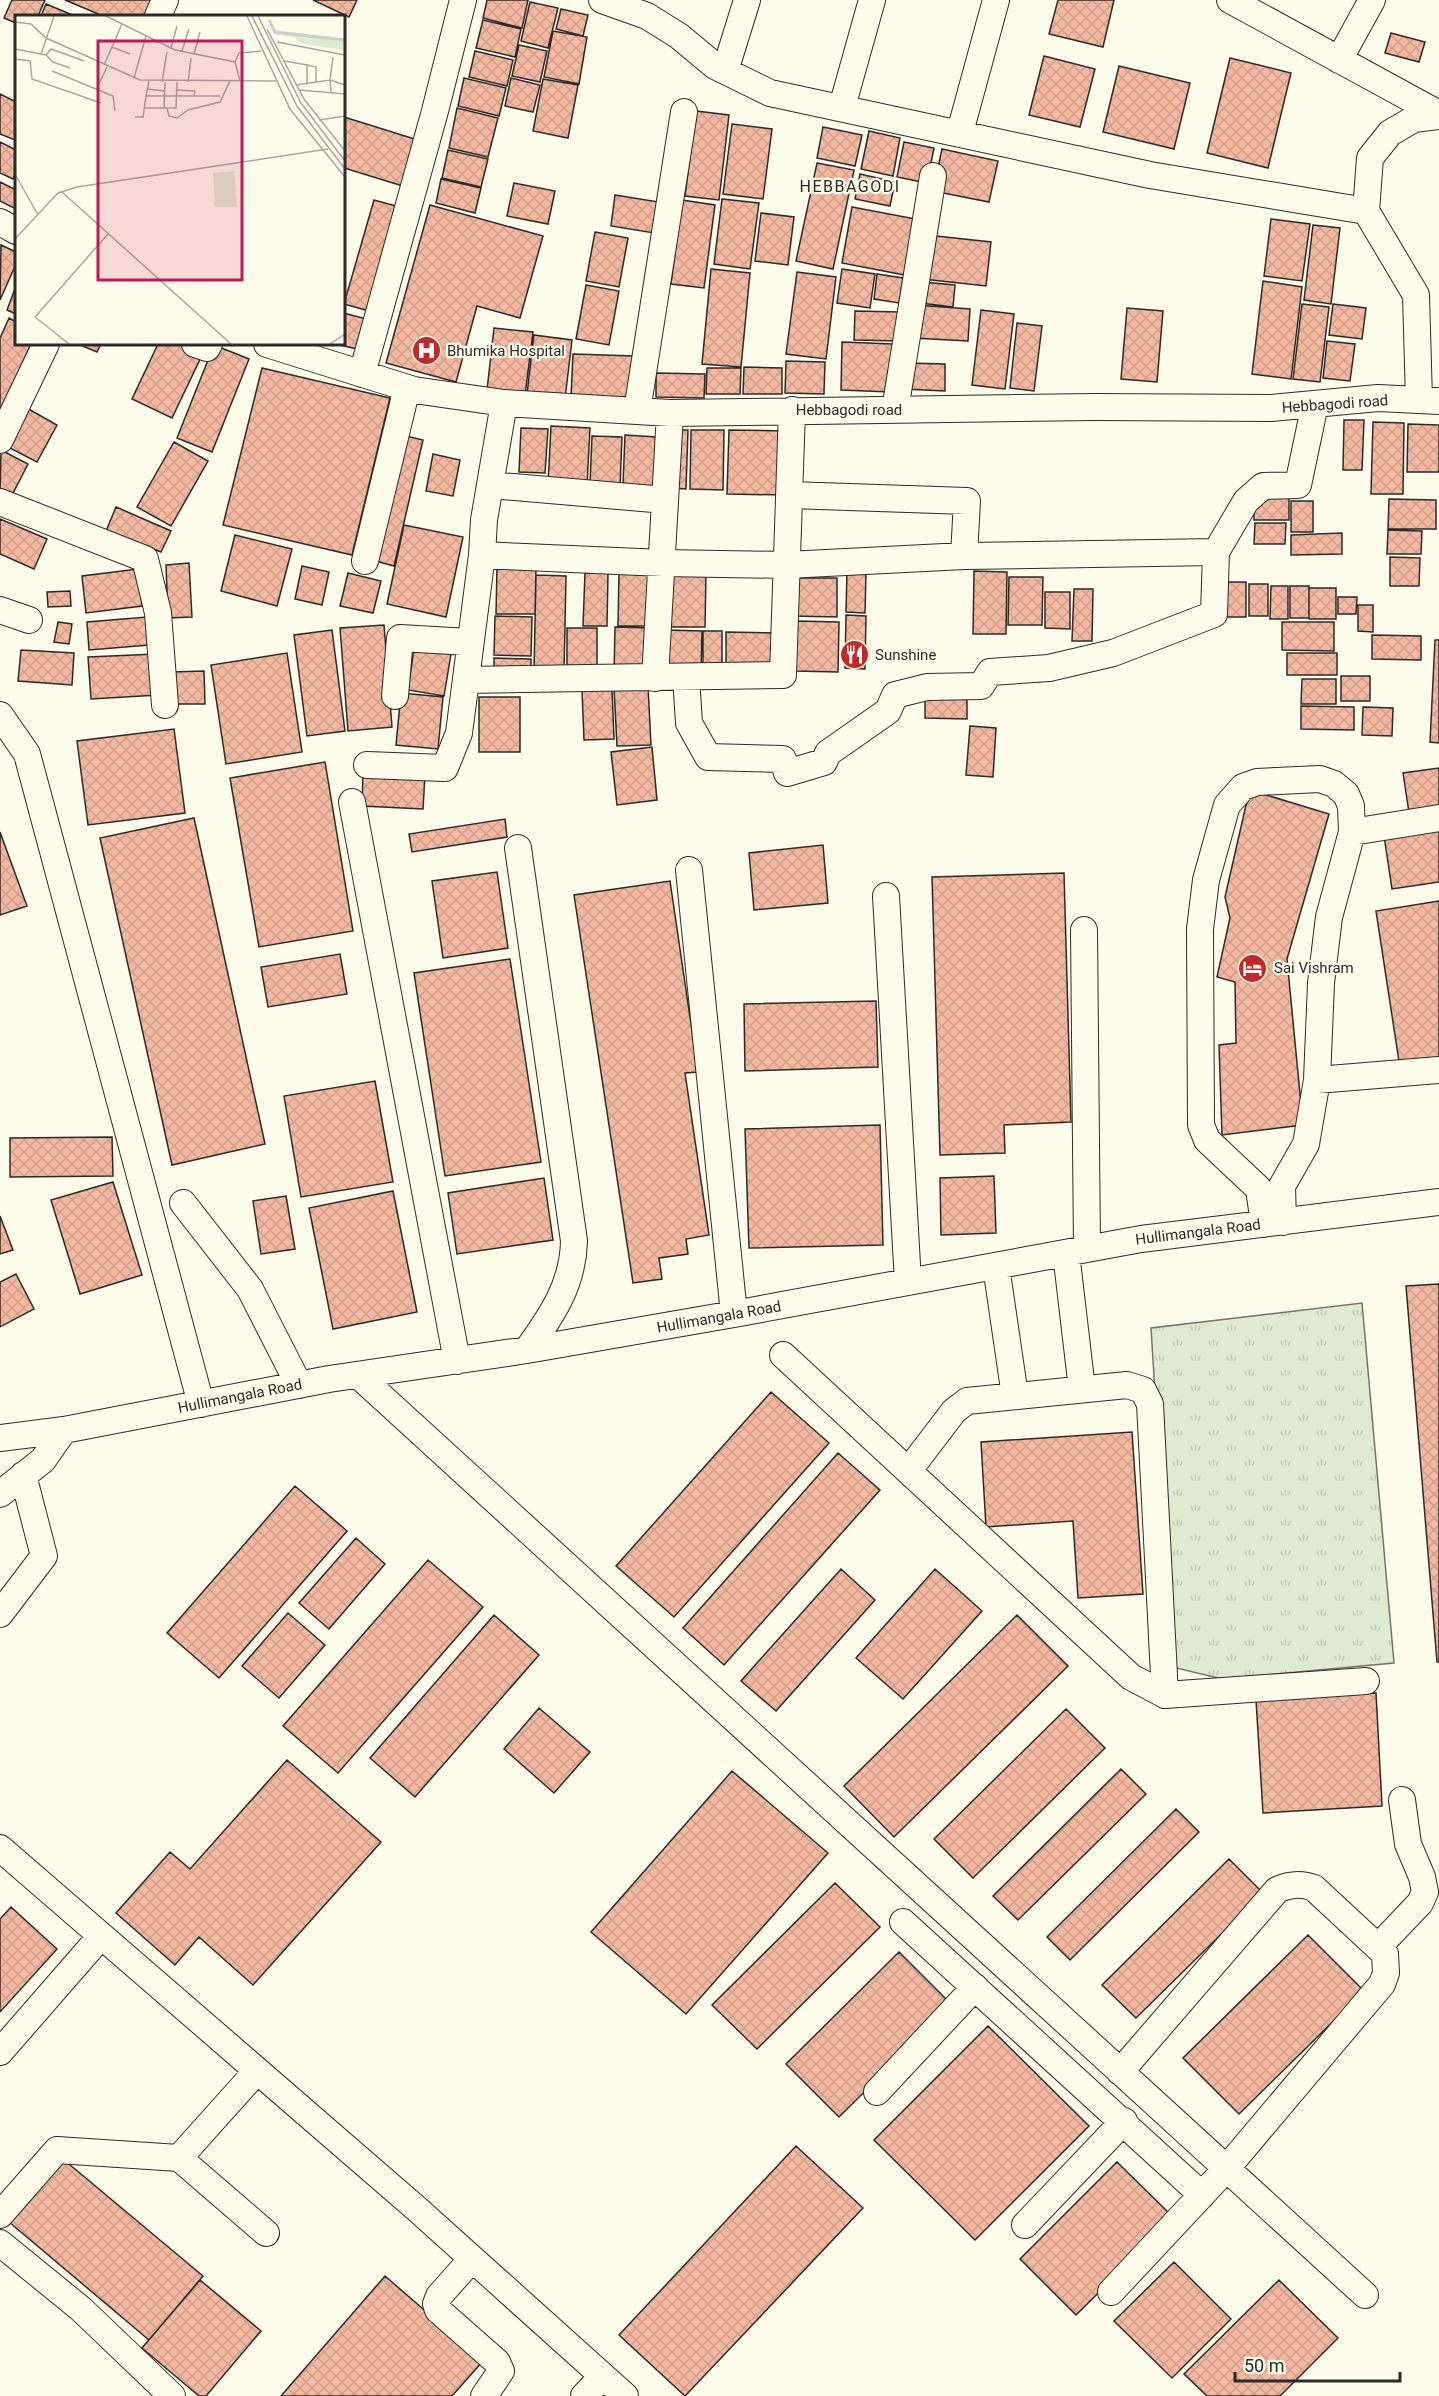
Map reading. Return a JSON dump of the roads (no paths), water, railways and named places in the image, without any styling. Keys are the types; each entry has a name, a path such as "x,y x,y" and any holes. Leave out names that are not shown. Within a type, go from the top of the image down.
{"street":[{"path":"158,15 165,0"},
{"path":"362,374 435,111 463,0"},
{"path":"602,0 647,16 679,36 715,66 770,93 960,132 1150,175 1366,211"},
{"path":"725,71 747,0"},
{"path":"842,107 872,0"},
{"path":"960,132 996,0"},
{"path":"1230,0 1439,115"},
{"path":"1339,60 1372,0"},
{"path":"637,411 684,112"},
{"path":"1429,400 1416,295 1366,211 1370,158 1390,133 1414,119 1439,115"},
{"path":"895,410 933,176"},
{"path":"0,222 15,230"},
{"path":"0,440 46,345"},
{"name":"Hebbagodi road","path":"270,345 407,388 504,403 670,413 1095,406 1270,408 1378,398 1429,400"},
{"path":"365,561 407,388"},
{"path":"367,765 445,768 459,733 490,485 504,403"},
{"path":"686,677 689,723 708,757 783,759 787,773 824,762 828,753 888,711 895,695 927,687 981,686 990,672 1049,668 1113,653 1214,614 1216,552 1246,501 1263,486 1298,485 1315,404"},
{"path":"466,680 783,675 792,410"},
{"path":"655,678 670,413"},
{"path":"490,485 665,500"},
{"path":"789,495 966,501 964,556"},
{"path":"0,502 145,559 158,613 165,705"},
{"path":"482,555 663,563 787,565 964,556 1216,552"},
{"path":"0,610 28,620"},
{"path":"395,696 400,638 469,642"},
{"path":"0,715 27,754 201,1404"},
{"path":"1271,1188 1207,1140 1201,1125 1200,929 1206,880 1227,805 1235,793 1257,782 1320,778 1334,784 1346,794 1351,806 1352,832 1329,917 1321,983 1317,1080 1306,1144 1271,1188 1273,1223"},
{"path":"352,802 457,1360"},
{"path":"1352,832 1439,818"},
{"path":"518,848 574,1241 570,1276 561,1300 528,1350"},
{"path":"689,870 734,1314"},
{"path":"886,896 908,1282"},
{"path":"1082,1389 1077,1251 1083,930"},
{"path":"1317,1080 1439,1070"},
{"name":"Hullimangala Road","path":"0,1438 64,1430 299,1385 528,1350 1141,1239 1439,1202"},
{"path":"183,1203 250,1289 299,1385"},
{"path":"996,1266 1015,1396"},
{"path":"783,1355 1131,1677 1165,1695 1366,1681"},
{"path":"359,1376 1365,2295"},
{"path":"909,1470 961,1406 975,1399 1127,1385 1143,1390 1149,1397 1165,1695"},
{"path":"0,1494 43,1460 64,1430"},
{"path":"0,1614 44,1556 23,1475"},
{"path":"1379,1946 1420,1903 1425,1892 1422,1877 1408,1844 1402,1800"},
{"path":"0,1848 472,2259 625,2396"},
{"path":"1111,2292 1226,2169 1382,1984 1387,1963 1379,1946 1314,1888 1305,1885 1285,1886 1277,1890 1120,2072"},
{"path":"903,1922 1202,2194"},
{"path":"0,2052 101,1936"},
{"path":"878,2092 975,1987"},
{"path":"179,2158 257,2071"},
{"path":"1025,2225 1124,2121"},
{"path":"0,2215 57,2150 179,2158 266,2233"},
{"path":"0,2243 81,2309 172,2396"},
{"path":"472,2259 439,2296 436,2304 438,2310 497,2362 501,2371 484,2396"},
{"path":"584,2396 603,2376"}],"place":[{"name":"Bhumika Hospital","path":"426,351"},
{"name":"Sunshine","path":"854,655"},
{"name":"Sai Vishram","path":"1253,968"}],"district":[{"name":"HEBBAGODI","path":"850,186"}]}
